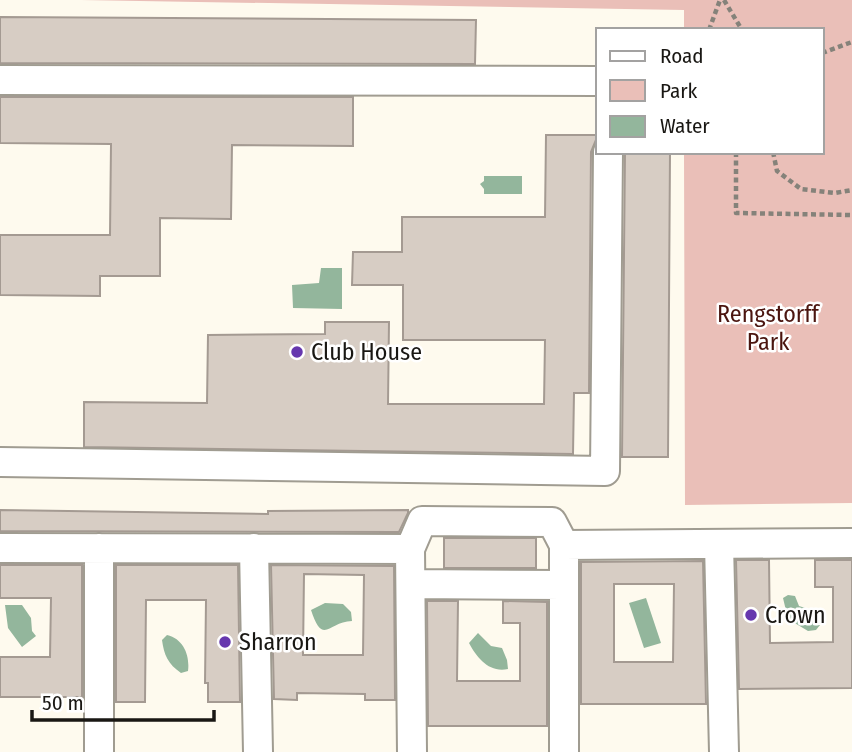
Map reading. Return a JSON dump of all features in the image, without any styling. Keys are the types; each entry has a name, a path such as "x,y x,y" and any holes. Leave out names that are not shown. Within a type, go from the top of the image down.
{"lane":[{"path":"0,80 596,82"},
{"path":"0,462 605,471 608,154"},
{"path":"412,752 410,549 422,521 552,522 564,545 564,752"},
{"path":"564,545 852,543"},
{"path":"719,544 724,752"},
{"path":"0,548 410,549"},
{"path":"99,548 99,752"},
{"path":"254,548 258,752"},
{"path":"411,584 564,584"}],"path":[{"path":"710,28 722,0"},
{"path":"722,0 741,28"},
{"path":"824,52 852,42"},
{"path":"736,154 736,213 852,215"},
{"path":"774,154 778,171 801,189 835,193 852,190"}],"green space":[{"name":"Rengstorff Park","path":"81,0 852,0 852,503 685,505 684,154 824,154 824,28 684,28 684,10"}],"water":[{"path":"484,176 522,176 522,194 484,194 480,184 484,181"},
{"path":"321,268 342,268 342,309 293,308 292,285 319,283"},
{"path":"788,595 795,596 799,606 814,615 820,625 816,630 808,631 788,619 783,598"},
{"path":"646,598 661,643 644,648 629,603"},
{"path":"325,603 343,604 351,612 352,621 323,630 315,621 311,610"},
{"path":"5,605 22,605 31,618 32,631 36,636 22,647 8,628"},
{"path":"478,633 491,646 502,648 508,669 495,669 480,659 469,643"},
{"path":"167,635 178,640 185,649 188,671 181,673 167,659 162,640"}],"building":[{"path":"0,17 476,20 475,64 0,63"},
{"path":"0,97 353,97 353,146 232,145 231,219 160,218 160,276 100,276 100,296 0,295 0,235 110,235 111,144 0,143"},
{"path":"546,135 596,135 591,152 589,393 574,393 573,454 84,447 84,402 207,403 208,335 325,334 325,322 389,322 388,404 544,404 545,340 403,340 403,285 352,285 353,252 402,252 402,217 545,217"},
{"path":"625,154 670,154 668,457 622,457"},
{"path":"0,510 268,514 268,511 408,510 408,513 399,532 0,531"},
{"path":"444,538 536,538 536,568 444,568"},
{"name":"Crown","path":"736,560 769,560 770,643 833,642 833,587 815,587 815,560 852,560 852,688 739,689"},
{"path":"703,561 706,704 581,704 581,562","holes":["614,584 674,584 673,662 614,662"]},
{"path":"0,565 82,565 82,697 0,697 0,657 50,657 51,598 0,598"},
{"name":"Sharron","path":"116,565 238,565 240,702 208,702 208,683 205,683 206,600 146,600 145,702 116,702"},
{"path":"271,565 394,566 395,700 365,700 365,694 297,693 297,700 274,699","holes":["304,574 364,575 363,655 303,655"]},
{"path":"427,601 458,601 457,681 520,681 520,623 503,623 503,601 547,602 547,726 428,726"}],"place":[{"name":"Club House","path":"297,352"},
{"name":"Crown","path":"751,615"},
{"name":"Sharron","path":"225,642"}]}
